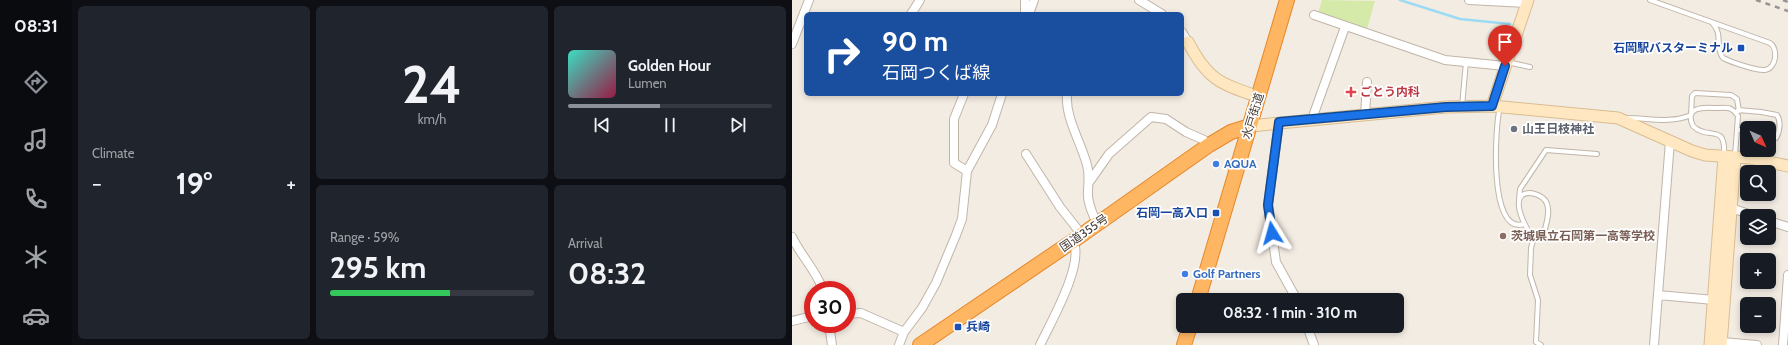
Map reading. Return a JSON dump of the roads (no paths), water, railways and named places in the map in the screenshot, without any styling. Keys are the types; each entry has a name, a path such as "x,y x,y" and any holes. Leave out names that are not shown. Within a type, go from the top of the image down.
{"highway":[{"name":"水戸街道","path":"1200,293 1287,0"},
{"name":"国道355号","path":"920,345 1078,238 1209,145 1231,132 1250,126"},
{"path":"1184,345 1188,333"}],"street":[{"path":"804,12 809,0"},
{"path":"912,12 920,0"},
{"path":"1026,0 1030,12"},
{"path":"1030,12 1034,0"},
{"path":"1139,0 1159,12"},
{"path":"1469,0 1527,2 1506,64 1496,106"},
{"path":"792,44 804,13"},
{"path":"1314,15 1344,27 1445,60 1506,64"},
{"path":"1312,119 1344,27"},
{"path":"1184,35 1199,62 1218,81 1228,87 1259,97"},
{"path":"1365,116 1367,82"},
{"path":"963,96 954,119 954,163 967,171"},
{"path":"899,345 904,332 922,308 936,283 962,219 967,171 992,125 1001,96"},
{"path":"1067,96 1070,116 1088,165 1090,181 1088,202 1097,224"},
{"path":"1250,126 1279,122 1365,116 1462,106 1496,106 1620,118 1705,155 1750,158 1788,166"},
{"path":"1090,181 1109,154 1151,117 1166,119 1186,132 1204,140 1209,145"},
{"path":"1279,122 1268,205 1276,262 1292,293"},
{"path":"1654,345 1670,141"},
{"path":"1026,154 1078,238 1072,276 1040,345"},
{"path":"1730,157 1731,208 1721,343 1757,345"},
{"path":"1710,345 1730,157"},
{"path":"1731,208 1740,211"},
{"path":"1776,223 1788,227"},
{"path":"792,237 798,250 813,269 819,281"},
{"path":"1783,345 1788,275"},
{"path":"1658,295 1714,300"},
{"path":"856,313 861,313 904,332"},
{"path":"792,321 804,318"},
{"path":"830,333 832,345"},
{"path":"1309,333 1314,345"}],"lane":[{"path":"1650,0 1774,45 1776,52 1772,66 1769,69 1760,70 1723,58 1719,49 1718,32 1713,24"},
{"path":"1462,106 1466,62"},
{"path":"1506,64 1530,67"},
{"path":"1730,157 1722,137 1718,134 1696,128 1691,122 1692,96 1695,93 1731,95 1737,99 1739,110"},
{"path":"1496,106 1496,183 1498,196 1509,221 1521,225 1524,224"},
{"path":"1620,118 1676,120 1691,115 1694,110 1699,108 1761,112 1777,115 1780,119 1778,135 1776,138"},
{"path":"1730,157 1737,130 1738,116 1734,110"},
{"path":"1534,238 1524,224 1519,200 1520,189 1546,150 1597,154"},
{"path":"1519,200 1522,195 1528,193 1538,195 1545,199 1547,204 1548,211 1545,229 1534,238 1531,248 1530,274 1538,300 1536,342 1541,345"}],"waterway":[{"path":"1400,0 1460,19 1510,24"}],"railway":[{"path":"1756,0 1788,11"},
{"path":"1783,0 1788,2"}],"place":[{"name":"石岡駅バスターミナル","path":"1741,48"},
{"name":"ごとう内科","path":"1351,92"},
{"name":"山王日枝神社","path":"1514,129"},
{"name":"AQUA","path":"1216,164"},
{"name":"石岡一高入口","path":"1216,213"},
{"name":"茨城県立石岡第一高等学校","path":"1503,236"},
{"name":"Golf Partners","path":"1185,274"},
{"name":"兵崎","path":"958,327"}]}
